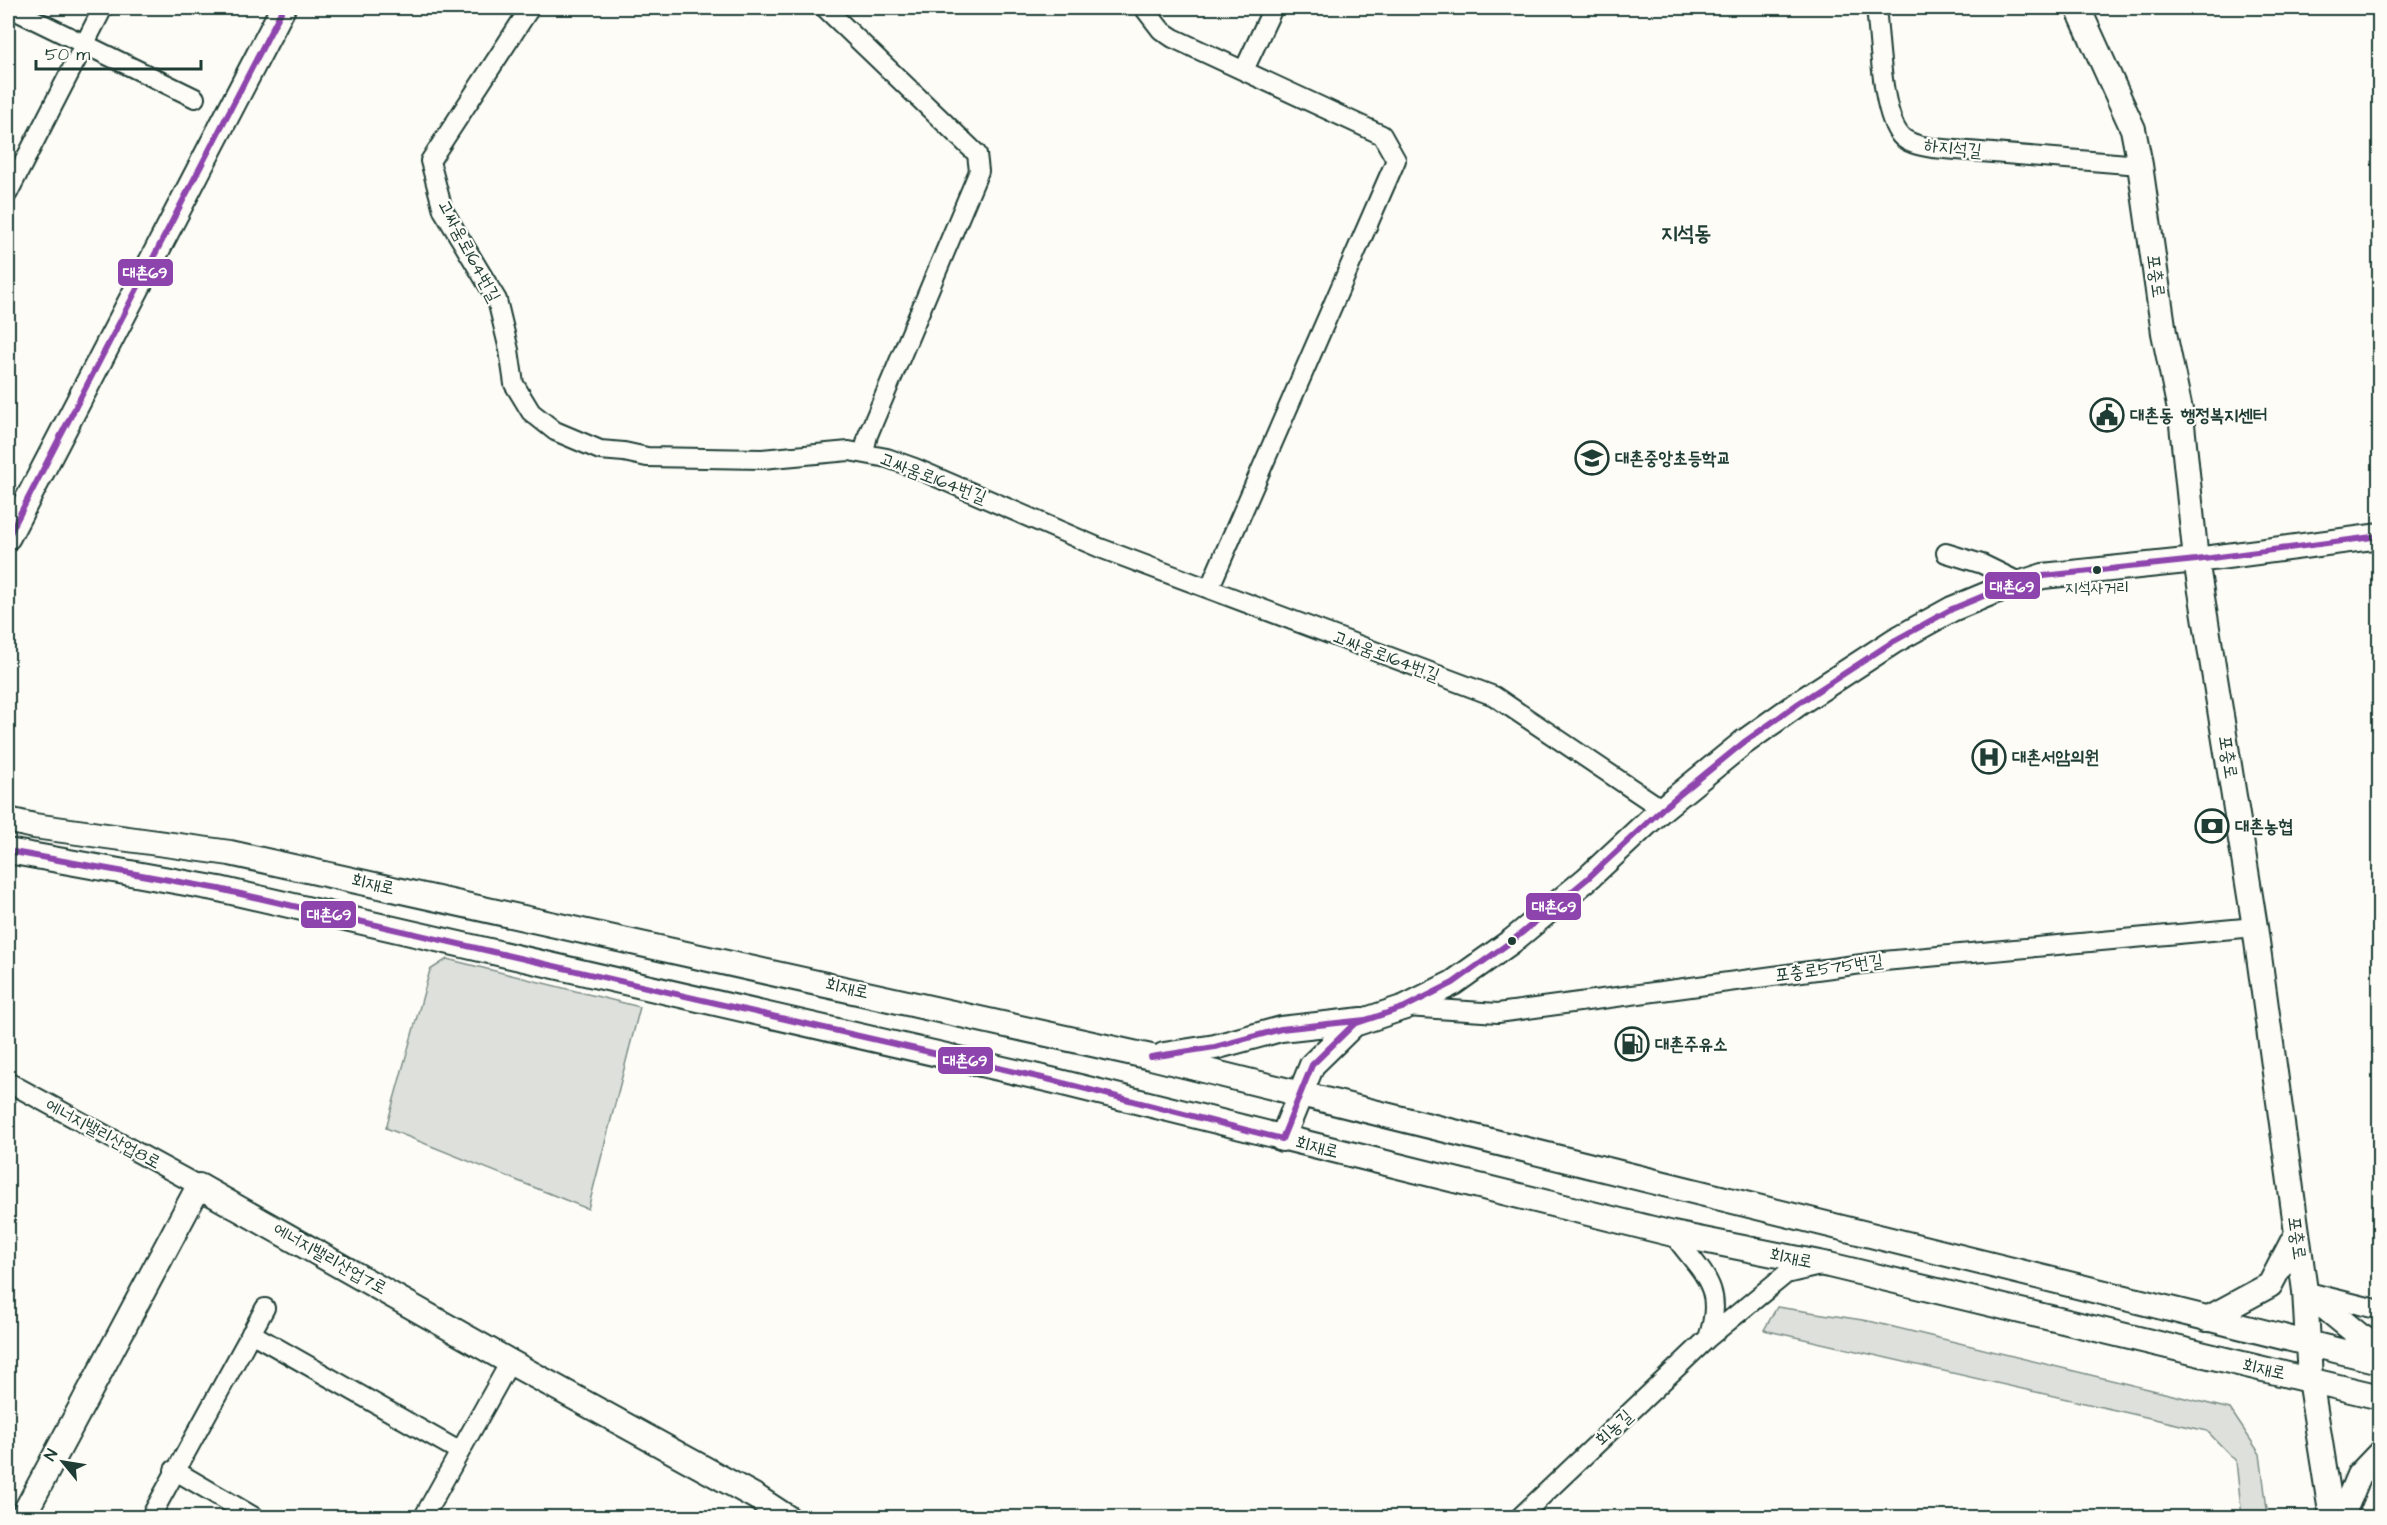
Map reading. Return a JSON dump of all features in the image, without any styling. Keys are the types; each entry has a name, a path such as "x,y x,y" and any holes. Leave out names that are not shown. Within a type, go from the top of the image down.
{"main road":[{"path":"8,537 283,8"},
{"name":"포충로","path":"2078,8 2133,129 2140,165 2164,333 2181,415 2196,560 2255,927 2305,1291 2310,1379 2332,1518"},
{"path":"1282,1138 1312,1065 1354,1024 1404,1007 1453,983 1512,941 1587,879 1662,809 1743,743 1884,647 1952,609 2043,576 2196,560 2379,536"},
{"path":"8,807 34,826"},
{"name":"회재로","path":"8,820 34,826 230,853 1151,1057 2379,1360"},
{"name":"회재로","path":"8,851 231,891 1051,1080 1673,1234 1829,1265 2379,1397"},
{"path":"1151,1057 1215,1047 1281,1029 1365,1020"},
{"path":"22,1518 199,1186"},
{"name":"에너지밸리산업7로","path":"199,1186 510,1362 756,1497 788,1518"},
{"path":"2207,1319 2270,1285 2296,1235"},
{"path":"2305,1291 2379,1348"},
{"path":"2341,1518 2359,1475 2379,1453"}],"street":[{"path":"10,8 195,98"},
{"path":"8,193 103,8"},
{"name":"고싸움로164번길","path":"530,8 430,161 443,210 497,300 509,350 514,384 531,412 555,431 600,450 624,452 647,458 762,459 849,451 864,452 915,468 1100,548 1494,696 1662,809"},
{"path":"825,8 977,154 979,171 868,435 864,452"},
{"path":"1144,8 1155,23 1168,34 1382,135 1396,160 1209,589"},
{"path":"1244,70 1273,8"},
{"name":"하지석길","path":"1876,8 1887,105 1895,127 1903,139 1932,148 2140,165"},
{"path":"1946,553 1982,564 2021,583"},
{"name":"포충로575번길","path":"1404,1007 1498,1013 1884,961 2255,927"},
{"name":"에너지밸리산업8로","path":"8,1082 199,1186"},
{"path":"1673,1234 1702,1271 1712,1289 1716,1312 1708,1338"},
{"name":"회농길","path":"1519,1518 1708,1338 1786,1274 1813,1266 1829,1265"},
{"path":"2305,1291 2379,1310"},
{"path":"150,1518 174,1470 265,1308"},
{"path":"251,1334 459,1452"},
{"path":"423,1518 510,1362"},
{"path":"174,1470 256,1518"}],"shaded area":[{"path":"447,959 640,1007 588,1209 386,1128 430,970"},
{"path":"1777,1307 1869,1321 2230,1409 2260,1454 2268,1517 2242,1517 2236,1461 2207,1431 1764,1330"}],"transit line":[{"name":"대촌69","path":"8,537 283,8"},
{"name":"대촌69","path":"8,851 219,889 1051,1080 1282,1139 1312,1065 1354,1024 1405,1007 1453,983 1512,941 1587,879 1662,809 1743,743 1894,641 1952,609 1993,592 2043,576 2196,560 2380,536"},
{"name":"대촌69","path":"1151,1057 1215,1047 1281,1029 1375,1017"}],"place":[{"name":"대촌동 행정복지센터","path":"2107,415"},
{"name":"대촌중앙초등학교","path":"1592,458"},
{"name":"지석사거리","path":"2097,570"},
{"name":"대촌서암의원","path":"1989,757"},
{"name":"대촌농협","path":"2212,826"},
{"name":"대촌주유소","path":"1632,1044"}],"district":[{"name":"지석동","path":"1686,233"}]}
